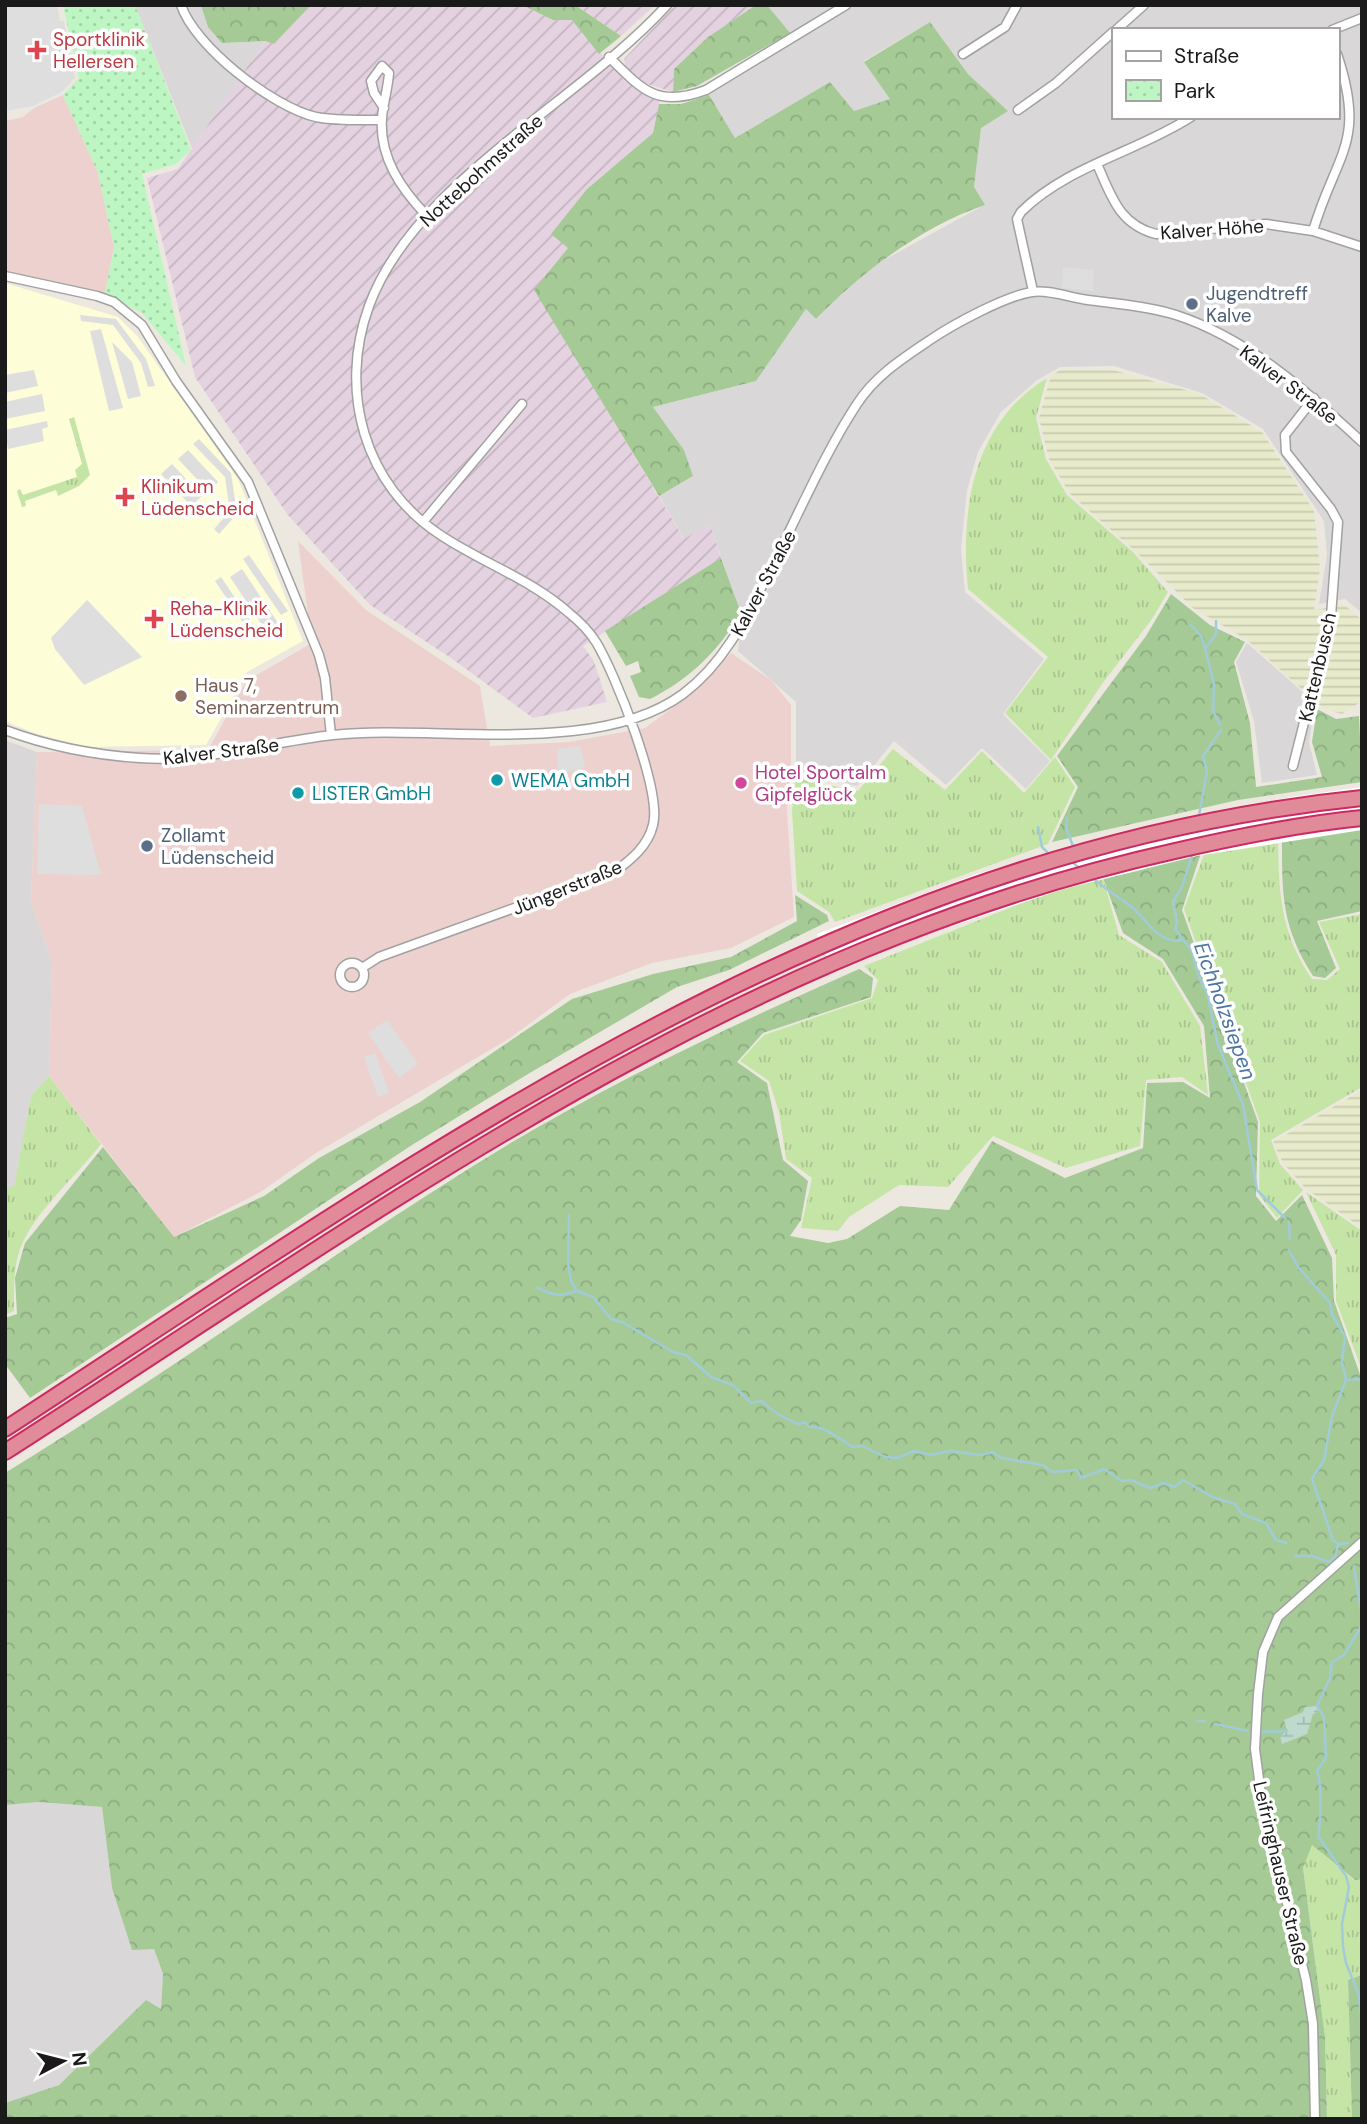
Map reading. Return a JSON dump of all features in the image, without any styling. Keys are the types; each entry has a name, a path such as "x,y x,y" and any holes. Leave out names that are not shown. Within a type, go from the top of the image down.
{"highway":[{"path":"5,1429 373,1190 516,1102 632,1036 745,978 821,944 978,883 1121,841 1254,815 1362,798"},
{"path":"5,1452 305,1257 555,1102 734,1006 829,962 1000,897 1124,862 1242,836 1362,818"}],"street":[{"path":"181,5 201,40 239,73 315,117 382,120"},
{"name":"Nottebohmstraße","path":"629,719 604,654 594,638 570,614 538,591 422,522 396,495 365,440 358,414 355,366 364,322 378,284 402,243 452,190 609,57 639,35 667,5"},
{"path":"609,57 637,85 651,93 665,98 685,97 706,90 846,5"},
{"path":"963,54 1005,27 1017,5"},
{"path":"1117,28 1144,5"},
{"path":"1337,28 1362,18"},
{"path":"1018,110 1056,83 1112,33"},
{"path":"1313,231 1320,207 1347,160 1357,129 1355,94 1339,58"},
{"path":"384,108 384,149 395,177 427,216"},
{"path":"1033,291 1017,219 1021,212 1069,178 1146,144 1188,119"},
{"name":"Kalver Höhe","path":"1097,164 1117,208 1129,222 1144,231 1156,234 1255,224 1313,231 1362,247"},
{"path":"5,276 114,302 133,315 149,335 176,381 248,482 319,655 325,678 331,735"},
{"name":"Kalver Straße","path":"5,730 53,745 139,758 188,758 331,735 409,732 506,736 583,729 629,719 681,695 709,669 734,638 848,420 869,387 942,330 1033,291 1176,316 1240,345 1314,398 1362,442"},
{"name":"Kattenbusch","path":"1293,766 1331,616 1338,522 1331,509 1286,452 1285,435 1314,398"},
{"path":"422,522 522,404"},
{"name":"Jüngerstraße","path":"362,968 379,957 605,876 632,860 648,838 655,816 652,792 629,719"},
{"name":"Leifringhauser Straße","path":"1315,2119 1313,2024 1307,1980 1262,1802 1255,1749 1258,1694 1263,1652 1278,1617 1362,1542"}],"shaded area":[{"name":"Sportklinik Hellersen","path":"5,5 57,5 60,21 64,21 75,78 62,92 33,106 5,111"},
{"path":"135,5 201,5 222,43 265,41 193,151"},
{"path":"311,5 522,5 553,20 572,20 625,81 643,94 660,100 653,133 587,189 552,234 569,248 535,290 684,539 710,524 721,558 583,646 594,661 607,702 533,718 451,658 370,605 287,514 195,377 147,178 178,169 265,41 274,44"},
{"path":"575,5 655,5 621,36"},
{"path":"675,5 756,5 708,37 674,69 673,92 641,82 626,68 624,59"},
{"path":"767,5 1362,5 1362,613 1345,599 1319,604 1327,555 1324,521 1263,429 1202,393 1114,366 1060,367 1036,381 1001,412 978,452 967,490 961,549 965,592 1044,659 1003,714 1050,761 1026,789 982,748 946,785 894,741 857,786 796,774 796,702 738,651 741,614 710,525 685,540 659,496 693,476 684,450 653,407 756,381 806,309 816,319 846,287 884,260 984,205 974,187 981,127 1007,110 968,74 930,22 864,61 891,99 854,111 830,82 735,138 709,95 796,42"},
{"path":"63,95 98,173 114,247 105,293 5,271 5,121 23,117 34,108"},
{"path":"1063,267 1094,270 1093,291 1062,288"},
{"name":"Klinikum Lüdenscheid","path":"5,283 118,317 138,337 238,479 303,641 247,672 206,745 86,747 34,733 5,721"},
{"path":"80,315 116,319 146,359 155,386 148,387 141,363 113,325 81,321"},
{"path":"101,329 123,408 109,411 90,331"},
{"path":"112,342 132,362 141,396 128,399"},
{"path":"34,370 38,386 5,393 5,375"},
{"path":"1061,370 1113,370 1200,394 1262,432 1314,511 1320,569 1314,610 1345,605 1362,620 1362,701 1342,714 1324,709 1246,639 1193,608 1135,551 1070,494 1049,459 1039,418 1051,375"},
{"path":"42,394 45,411 5,419 5,402"},
{"path":"47,421 48,427 42,429 44,441 8,449 5,430"},
{"path":"199,439 231,473 237,514 219,534 214,529 230,511 225,477 193,444"},
{"path":"188,450 218,482 209,492 178,459"},
{"path":"172,464 202,496 191,506 161,474"},
{"path":"298,541 366,610 480,686 490,746 569,742 645,728 691,694 731,653 771,680 791,705 791,775 787,810 794,917 731,948 652,963 570,994 510,1038 316,1153 262,1191 174,1237 49,1076 52,962 31,902 37,752 208,750 246,681 312,643"},
{"path":"249,555 288,611 281,615 243,559"},
{"path":"242,569 280,626 268,634 230,577"},
{"path":"221,577 261,636 255,640 215,581"},
{"path":"87,600 142,657 84,685 55,649 51,638"},
{"path":"1247,643 1315,703 1309,742 1317,775 1262,783 1254,721 1236,662"},
{"path":"5,740 37,752 31,902 52,962 49,1076 31,1096 14,1188 5,1186"},
{"path":"580,746 585,767 558,775 557,749"},
{"path":"39,804 82,806 101,875 37,874"},
{"path":"387,1020 418,1064 399,1078 368,1033"},
{"path":"375,1053 389,1093 378,1097 364,1057"},
{"path":"1362,1090 1362,1228 1305,1188 1283,1163 1273,1142"},
{"path":"39,1802 102,1807 112,1888 154,1949 163,1974 161,2010 146,2000 59,2085 5,2103 5,1805"}],"green space":[{"path":"63,5 135,5 191,150 176,164 142,174 186,366 143,314 105,293 114,247 98,173 63,95 79,78"},
{"path":"201,5 311,5 274,44 265,41 222,43 208,27"},
{"path":"522,5 575,5 621,36 599,54 572,20 553,20"},
{"path":"756,5 767,5 790,33 697,86 673,92 674,69 708,37"},
{"path":"930,22 968,74 1008,111 981,128 974,187 985,205 916,238 872,268 816,319 806,309 756,381 653,407 684,450 693,476 659,496 534,290 568,248 551,234 587,189 653,133 659,104 681,104 709,95 735,138 830,82 854,111 890,99 864,62"},
{"path":"1047,378 1036,418 1046,459 1067,495 1133,552 1168,592 1152,619 1102,684 1051,760 1005,713 1048,657 968,589 966,559 970,499 987,443 1002,419 1022,397"},
{"path":"74,417 90,475 79,486 58,496 56,490 25,501 26,506 22,507 17,491 20,489 23,495 77,477 75,470 82,464 69,419"},
{"path":"721,558 741,613 713,652 690,673 650,699 639,697 630,676 641,672 638,661 626,666 605,631"},
{"path":"1171,594 1210,625 1245,642 1234,662 1250,723 1256,787 1322,777 1312,742 1317,709 1336,719 1359,716 1362,782 1238,800 1052,842 1078,787 1057,756 1146,636"},
{"path":"893,749 945,790 982,751 1024,793 1055,757 1075,787 1048,844 835,922 829,912 797,891 792,810 796,778 858,791"},
{"path":"1362,828 1362,911 1317,921 1336,968 1325,978 1313,976 1295,942 1286,911 1282,878 1282,840"},
{"path":"1278,839 1279,877 1287,929 1301,962 1312,979 1327,980 1340,969 1319,922 1362,914 1362,1087 1271,1140 1280,1164 1303,1190 1277,1218 1259,1195 1260,1122 1184,909 1204,854"},
{"path":"1201,853 1182,910 1258,1122 1256,1196 1276,1221 1302,1195 1332,1258 1334,1301 1362,1380 1362,1879 1355,1880 1312,1845 1303,1868 1325,2037 1327,2119 5,2119 5,2103 59,2085 146,2000 161,2009 163,1974 154,1949 132,1950 112,1888 102,1807 39,1802 5,1805 5,1473 123,1398 414,1204 520,1138 663,1060 859,969 873,978 871,997 763,1033 737,1062 767,1083 783,1160 808,1181 801,1220 790,1236 828,1243 847,1239 900,1206 949,1210 992,1141 1065,1178 1143,1148 1147,1083 1183,1082 1210,1098 1204,1026 1163,959 1123,933 1103,878"},
{"path":"1103,878 1119,935 1162,962 1200,1026 1208,1095 1182,1077 1146,1080 1140,1146 1066,1168 993,1136 948,1187 899,1185 849,1217 838,1231 801,1228 812,1178 786,1159 779,1112 769,1081 740,1061 764,1035 872,998 878,980 864,966 1044,894"},
{"path":"795,895 827,915 829,921 729,970 677,987 528,1074 412,1145 30,1398 5,1364 5,1318 17,1314 15,1278 25,1243 103,1147 174,1237 264,1196 319,1158 420,1102 572,999 653,974 731,957 797,921"},
{"path":"49,1076 101,1144 30,1229 17,1258 14,1311 5,1315 5,1187 14,1187 31,1096"},
{"path":"1306,1192 1362,1231 1362,1370 1336,1301 1336,1255"},
{"path":"1317,1706 1320,1711 1313,1714 1307,1734 1282,1744 1280,1736 1287,1731 1284,1720 1303,1712 1305,1707"},
{"path":"1311,1844 1354,1880 1362,1879 1362,1975 1348,1980 1352,2119 1327,2119 1325,2037 1303,1868"},
{"path":"1362,1975 1362,2119 1352,2119 1348,1980"}],"pier":[{"path":"1362,787 1362,830 1197,856 1064,889 919,937 834,973 817,934 974,875 1120,832 1291,797"}],"waterway":[{"path":"1205,649 1216,634 1216,621"},
{"name":"Eichholzsiepen","path":"1191,625 1202,637 1214,684 1213,711 1220,725"},
{"name":"Eichholzsiepen","path":"1198,821 1207,771 1203,756 1221,730"},
{"path":"1067,818 1066,828 1075,851"},
{"path":"1038,827 1042,847 1052,857"},
{"name":"Eichholzsiepen","path":"1193,852 1182,887 1173,902 1177,922 1175,929 1192,951 1200,980 1207,992 1218,1045 1243,1105 1257,1190 1285,1218"},
{"path":"1072,862 1083,871"},
{"path":"1094,879 1134,909 1161,936 1183,940"},
{"path":"569,1215 568,1263 571,1281 577,1291 593,1297 611,1319 622,1322 673,1352 686,1355 711,1377 733,1385 751,1403 762,1401 789,1420 799,1424 805,1422 809,1427 826,1431 853,1447 863,1446 885,1457 897,1458 914,1451 931,1455 949,1451 981,1455 993,1452 1001,1458 1043,1465 1052,1472 1077,1470 1081,1478 1104,1469 1122,1481 1131,1480 1150,1488 1164,1483 1175,1487 1183,1480 1213,1497 1235,1504 1242,1514 1266,1523 1276,1540 1286,1543"},
{"name":"Eichholzsiepen","path":"1289,1222 1290,1239"},
{"name":"Eichholzsiepen","path":"1289,1250 1298,1267 1330,1303 1332,1315 1345,1336 1342,1362 1346,1380 1332,1416 1324,1460 1312,1479 1333,1540 1339,1544 1348,1543"},
{"path":"537,1288 557,1295 576,1291"},
{"path":"1346,1380 1362,1379"},
{"path":"1295,1556 1312,1556 1329,1562 1335,1557 1338,1545"},
{"name":"Eichholzsiepen","path":"1354,1566 1362,1618"},
{"name":"Eichholzsiepen","path":"1362,1625 1344,1655 1332,1662 1330,1678 1317,1706 1324,1717 1326,1758 1317,1771 1320,1784 1318,1836 1346,1876 1349,1887 1342,1924 1343,1947 1346,1963 1359,1995 1362,2033"},
{"path":"1197,1721 1205,1721"},
{"path":"1215,1724 1248,1731"},
{"path":"1262,1732 1287,1731"},
{"name":"Eichholzsiepen","path":"1361,2119 1362,2094"}],"place":[{"name":"Sportklinik Hellersen","path":"37,50"},
{"name":"Jugendtreff Kalve","path":"1192,304"},
{"name":"Klinikum Lüdenscheid","path":"125,497"},
{"name":"Reha-Klinik Lüdenscheid","path":"154,619"},
{"name":"Haus 7, Seminarzentrum","path":"181,696"},
{"name":"WEMA GmbH","path":"497,780"},
{"name":"Hotel Sportalm Gipfelglück","path":"741,783"},
{"name":"LISTER GmbH","path":"298,793"},
{"name":"Zollamt Lüdenscheid","path":"147,846"}]}
